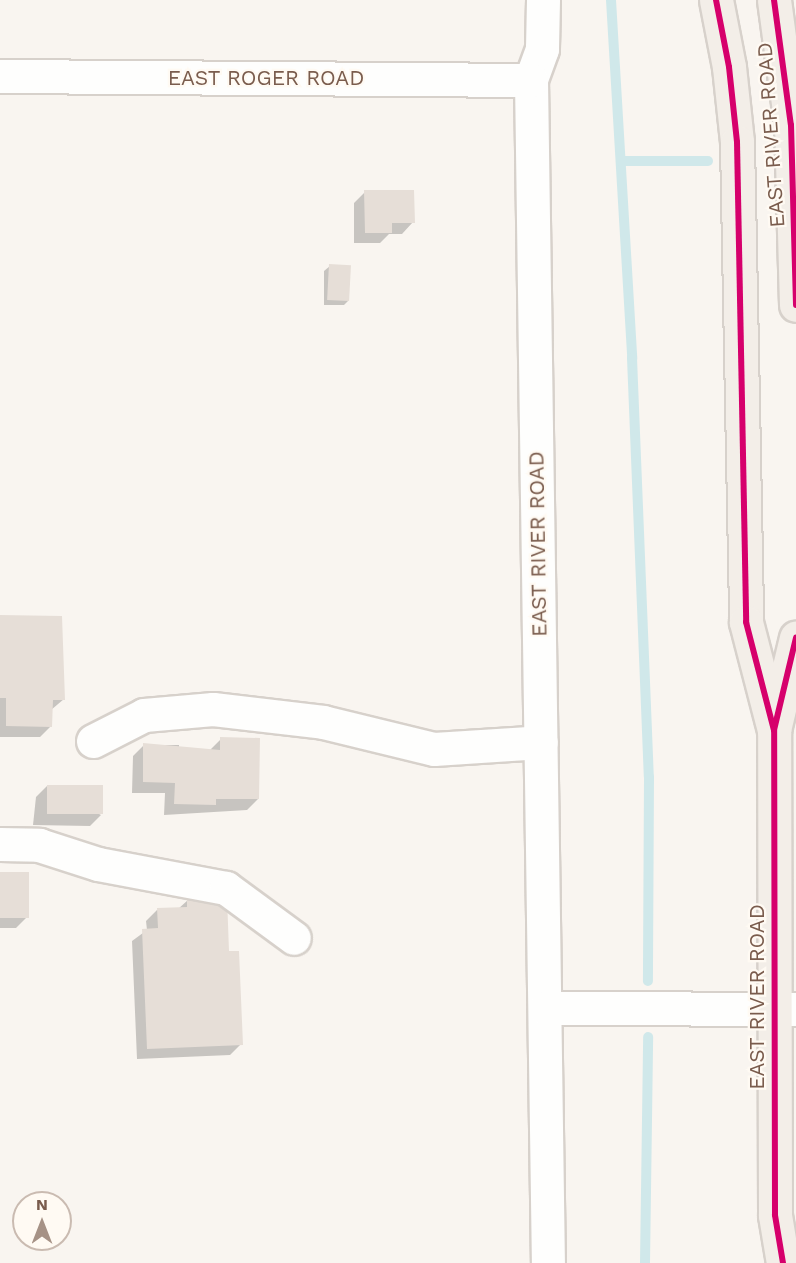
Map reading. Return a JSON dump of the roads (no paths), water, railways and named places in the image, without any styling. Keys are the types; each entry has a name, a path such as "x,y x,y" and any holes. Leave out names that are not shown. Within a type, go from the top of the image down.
{"main road":[{"name":"EAST RIVER ROAD","path":"716,0 737,142 746,622 774,730 785,1010 785,1156 764,1263"},
{"name":"EAST RIVER ROAD","path":"774,0 791,124 796,305"},
{"name":"EAST RIVER ROAD","path":"774,730 796,638"},
{"name":"EAST RIVER ROAD","path":"775,1215 783,1263"}],"street":[{"path":"531,80 542,49 543,0"},
{"name":"EAST ROGER ROAD","path":"0,76 531,80"},
{"name":"EAST RIVER ROAD","path":"531,80 548,1263"},
{"path":"93,741 144,715 213,709 323,722 434,749 541,742"},
{"path":"0,844 39,845 98,864 226,888 294,938"},
{"name":"EAST RIVER ROAD","path":"545,1008 785,1010"}],"waterway":[{"path":"611,0 632,358 649,777 648,981"},
{"path":"621,161 708,161"},
{"path":"645,1263 648,1037"}]}
